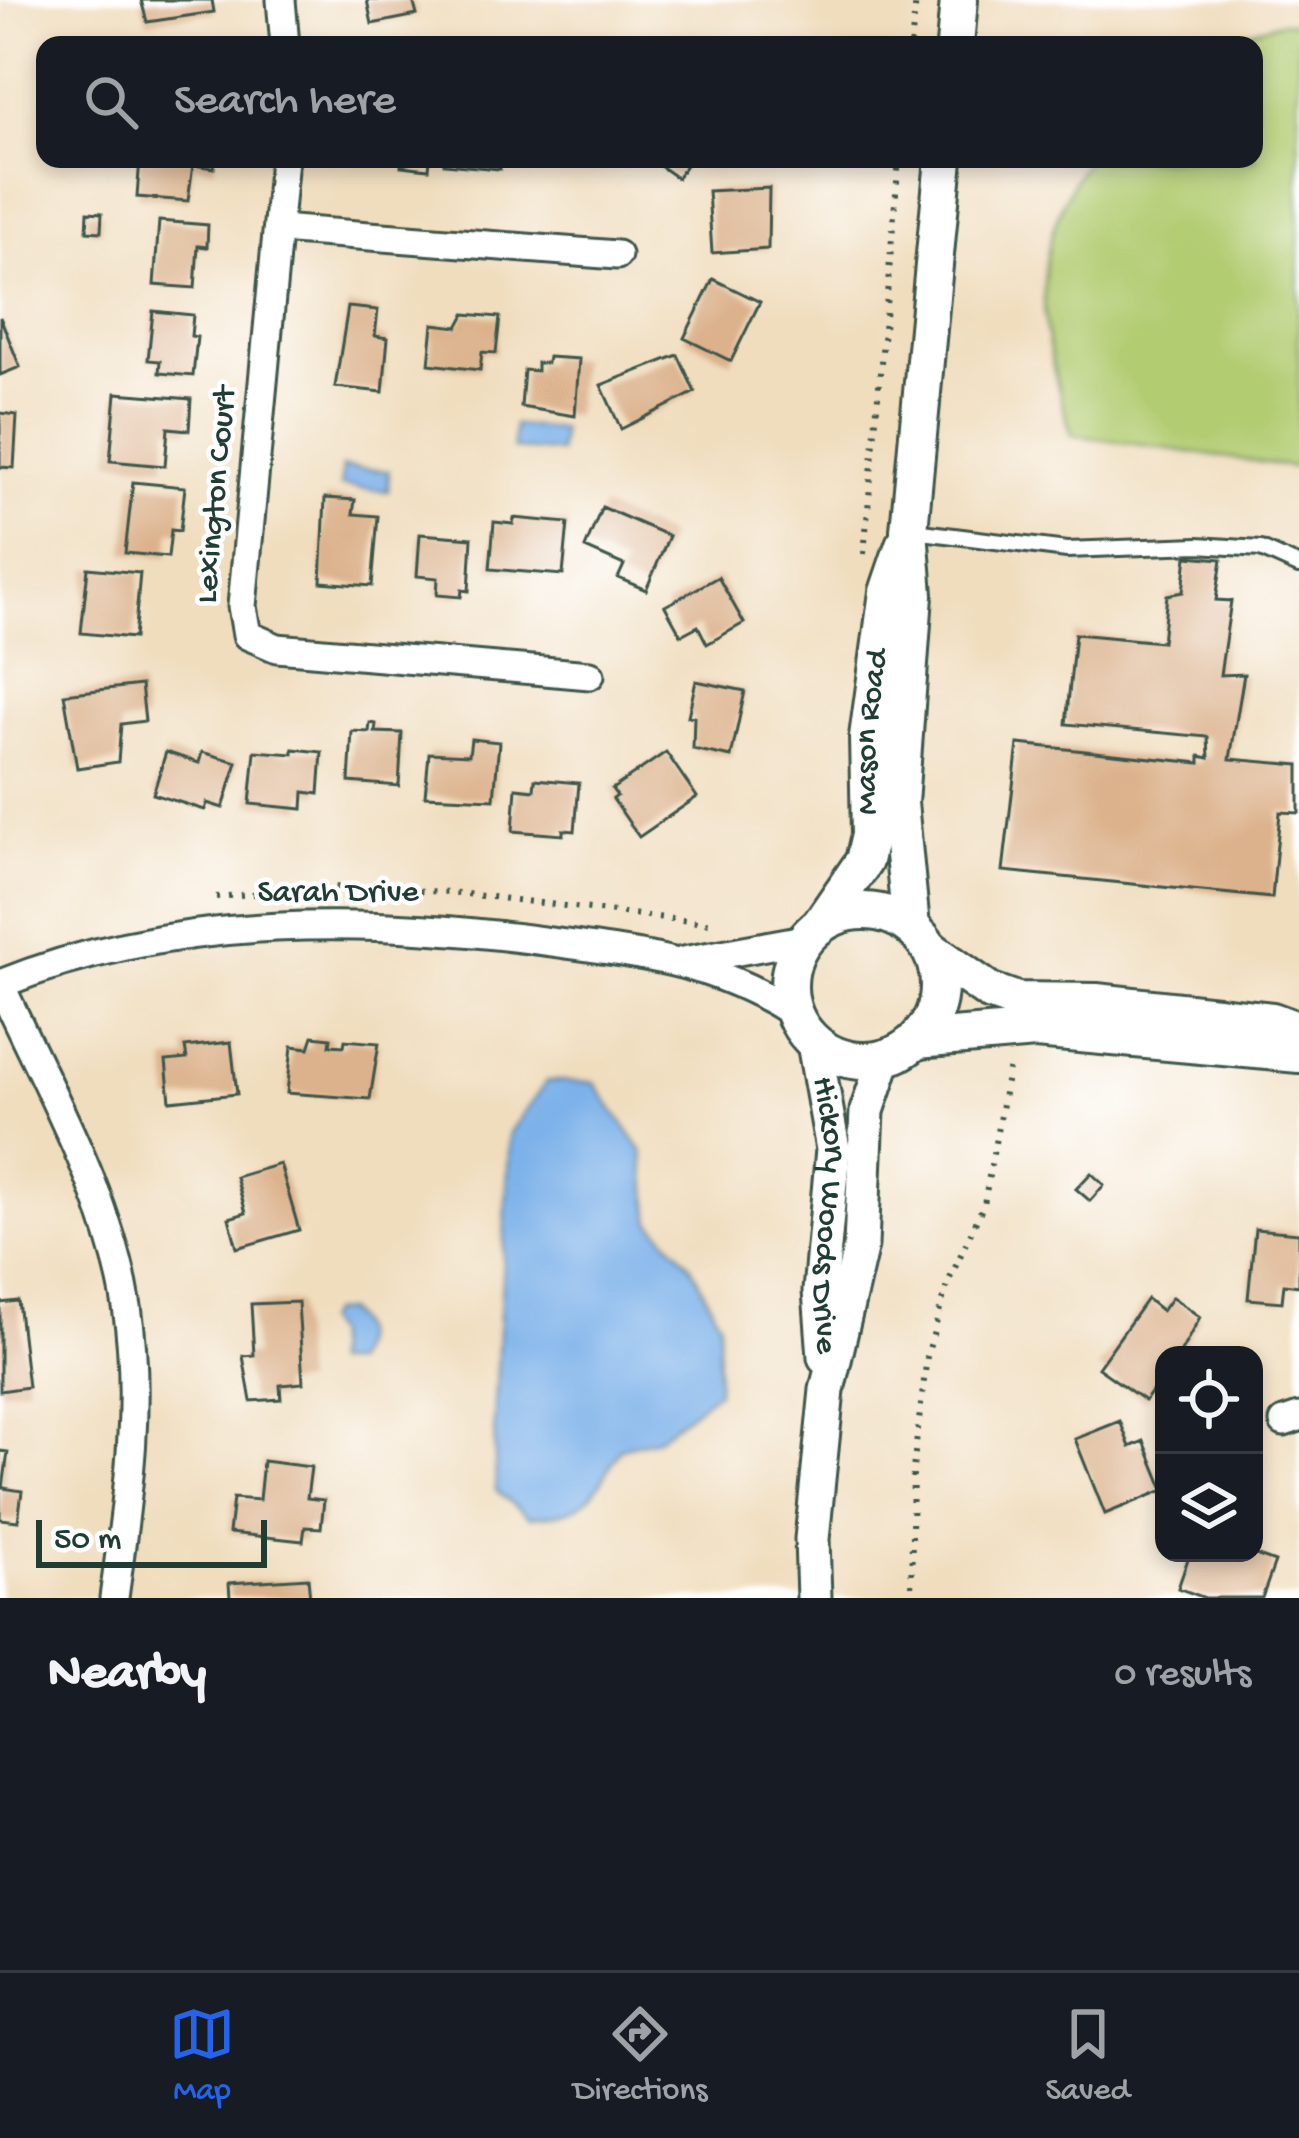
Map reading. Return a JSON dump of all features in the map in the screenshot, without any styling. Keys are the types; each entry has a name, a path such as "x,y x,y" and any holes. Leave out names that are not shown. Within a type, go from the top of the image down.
{"main road":[{"path":"956,36 959,0"},
{"name":"Mason Road","path":"921,938 899,803 914,595 909,530 943,168"},
{"name":"Mason Road","path":"813,931 849,888 867,848 868,737 888,592 909,530"},
{"path":"1299,1030 1272,1022 1096,1002 1017,1000 989,992 921,938 868,910 813,931 788,987 792,1012 814,1043 851,1060 1036,1030 1299,1054"},
{"path":"901,1049 939,998 921,938"}],"street":[{"path":"281,0 284,36"},
{"name":"Lexington Court","path":"283,168 242,606 247,635 277,648 590,674"},
{"path":"279,229 617,255"},
{"name":"Sarah Drive","path":"0,984 90,953 181,936 345,926 464,930 683,961 757,989 792,1012"},
{"name":"Sarah Drive","path":"683,961 813,931"},
{"path":"0,984 94,1190 127,1304 133,1421 114,1598"},
{"name":"Hickory Woods Drive","path":"814,1043 833,1149 820,1292 827,1390"},
{"name":"Hickory Woods Drive","path":"814,1598 812,1539 827,1390 861,1245 867,1112 901,1049"}],"lane":[{"path":"909,530 1067,550 1198,545 1261,549 1299,566"}],"path":[{"path":"912,36 916,0"},
{"path":"863,568 897,168"},
{"path":"216,897 332,887 450,892 722,924"},
{"path":"911,1598 913,1468 927,1356 946,1285 984,1204 1010,1055"}],"green space":[{"path":"1279,22 1299,23 1299,468 1072,435 1046,328 1046,262 1067,194 1082,168 1263,168 1263,36 1236,36"}],"water":[{"path":"514,425 561,429 559,452 513,449"},
{"path":"342,467 389,471 388,491 341,486"},
{"path":"547,1081 594,1082 643,1152 651,1221 690,1264 719,1321 717,1392 656,1439 620,1448 595,1491 576,1507 529,1517 496,1491 494,1424 510,1132"},
{"path":"345,1311 358,1329 358,1347 352,1363 332,1363 333,1335 324,1321 330,1312"}],"building":[{"path":"141,0 212,0 214,12 147,22"},
{"path":"367,0 413,0 417,15 372,24"},
{"path":"139,168 193,168 188,201 137,197"},
{"path":"663,168 684,168 677,178"},
{"path":"769,188 768,249 712,253 708,191"},
{"path":"88,212 102,213 101,232 87,231"},
{"path":"159,221 208,225 207,247 198,246 195,288 154,285"},
{"path":"713,279 760,302 731,361 684,338"},
{"path":"348,307 378,310 375,336 388,338 383,392 335,387"},
{"path":"153,311 193,315 191,336 197,337 193,376 159,373 160,361 148,360"},
{"path":"465,314 500,317 496,353 482,352 480,370 429,364 433,324 458,327"},
{"path":"0,317 20,367 0,375"},
{"path":"678,355 695,392 621,429 601,385"},
{"path":"548,357 579,359 575,416 521,407 524,370 537,371 537,363 547,363"},
{"path":"116,393 191,399 189,430 168,428 165,466 110,461"},
{"path":"0,413 17,415 14,468 0,467"},
{"path":"133,482 185,487 180,531 171,530 168,557 125,553"},
{"path":"325,498 355,500 353,514 378,516 372,586 321,582"},
{"path":"602,507 669,536 646,590 618,578 624,565 585,548"},
{"path":"514,518 568,523 563,575 490,569 494,522 513,524"},
{"path":"420,534 472,538 469,591 462,590 461,597 437,595 438,578 417,576"},
{"path":"1187,556 1222,559 1216,600 1231,601 1220,675 1244,674 1230,759 1299,765 1299,813 1280,812 1272,898 1003,871 1018,744 1200,763 1200,756 1209,758 1208,737 1066,724 1075,634 1162,642 1167,595 1183,592"},
{"path":"88,568 140,573 134,638 81,633"},
{"path":"718,577 744,623 707,644 698,626 681,635 665,606"},
{"path":"696,681 745,691 731,757 693,749 694,717 688,716"},
{"path":"141,685 145,721 121,724 118,762 77,768 64,694"},
{"path":"370,723 376,724 375,732 402,733 399,786 349,782 352,731 369,732"},
{"path":"471,739 499,742 494,799 425,796 429,753 469,755"},
{"path":"293,749 322,752 319,794 304,792 303,809 250,804 255,751 293,754"},
{"path":"166,752 199,763 202,752 237,762 223,808 207,803 205,810 153,794"},
{"path":"666,752 697,797 639,837 613,799 617,796 612,789"},
{"path":"535,779 579,783 575,831 563,830 563,835 513,831 516,788 534,790"},
{"path":"313,1036 331,1038 330,1045 344,1046 345,1040 379,1043 370,1099 287,1093 292,1046 309,1048"},
{"path":"231,1042 237,1094 170,1101 166,1061 187,1059 185,1047"},
{"path":"280,1164 299,1230 237,1248 229,1218 246,1213 236,1177"},
{"path":"1091,1173 1104,1185 1090,1201 1076,1189"},
{"path":"1255,1229 1299,1233 1299,1286 1284,1284 1282,1302 1248,1299"},
{"path":"1172,1297 1200,1317 1184,1346 1155,1346 1155,1387 1145,1401 1098,1368 1147,1299 1162,1311"},
{"path":"18,1301 28,1387 0,1391 0,1303"},
{"path":"298,1302 303,1383 280,1385 281,1399 251,1401 243,1356 254,1355 251,1304"},
{"path":"1120,1421 1130,1447 1144,1441 1155,1468 1155,1494 1105,1514 1075,1439"},
{"path":"0,1451 8,1452 3,1488 22,1491 18,1521 0,1519"},
{"path":"263,1461 311,1467 307,1498 324,1500 321,1528 305,1527 303,1541 229,1533 233,1498 259,1500"},
{"path":"1263,1558 1275,1562 1262,1598 1205,1598 1178,1588 1187,1562 1263,1562"},
{"path":"308,1578 310,1598 230,1598 229,1583"}]}
